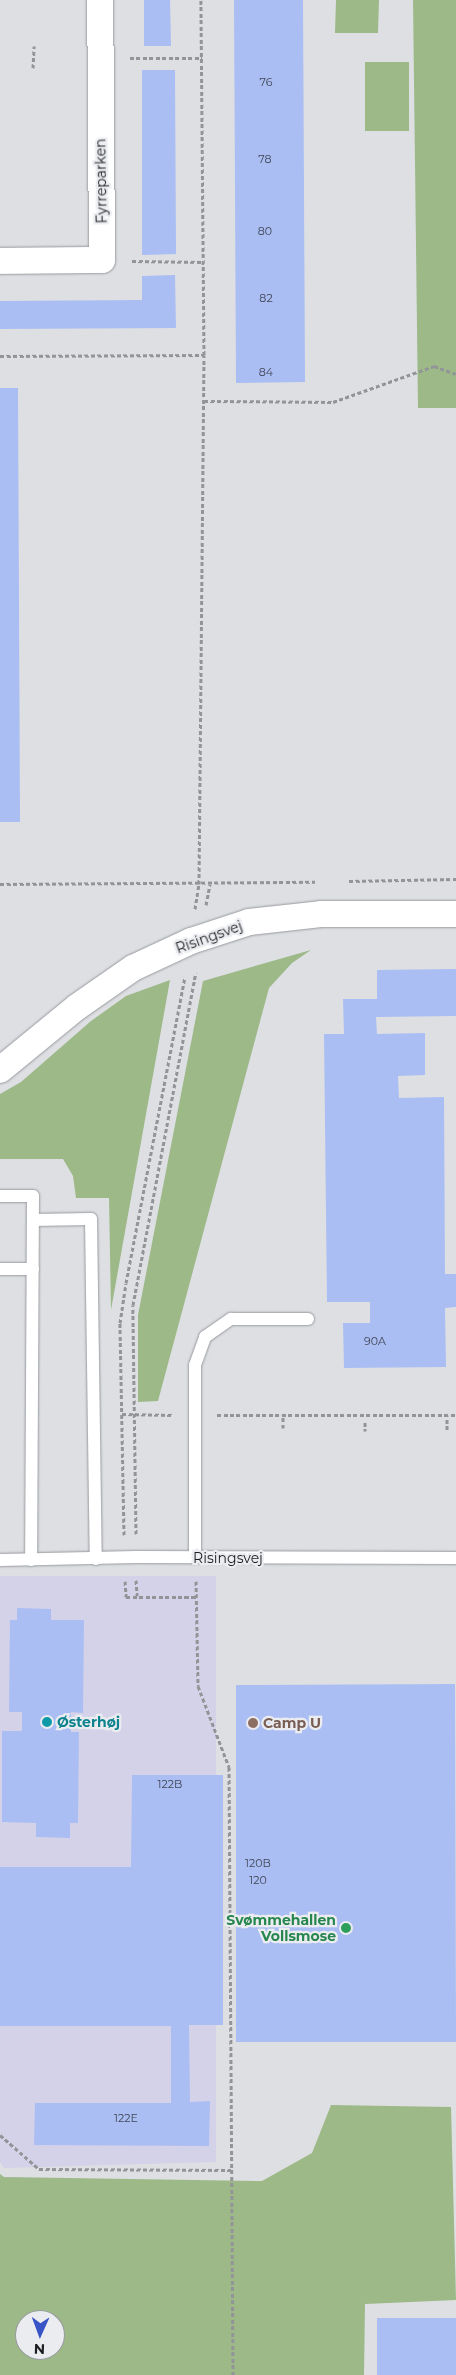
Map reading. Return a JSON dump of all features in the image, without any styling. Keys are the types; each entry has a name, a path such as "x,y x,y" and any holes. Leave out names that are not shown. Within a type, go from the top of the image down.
{"street":[{"name":"Fyrreparken","path":"100,0 102,260"},
{"path":"0,261 102,260"},
{"name":"Risingsvej","path":"0,1070 77,1007 133,968 196,940 249,922 321,914 456,914"}],"lane":[{"path":"0,1196 34,1196 31,1560"},
{"path":"33,1220 90,1219 96,1559"},
{"path":"0,1269 33,1269"},
{"path":"195,1558 195,1365 205,1336 231,1319 308,1319"},
{"name":"Risingsvej","path":"0,1560 130,1557 456,1558"}],"path":[{"path":"195,908 199,884 204,401 201,0"},
{"path":"34,46 34,68"},
{"path":"100,58 202,58"},
{"path":"102,260 203,262"},
{"path":"0,356 204,355"},
{"path":"204,401 333,402 434,366 456,374"},
{"path":"0,884 199,884"},
{"path":"137,1596 130,1557 122,1414 120,1323 126,1283 196,940 210,884"},
{"path":"196,940 133,1305 134,1414 130,1557 126,1596 196,1597"},
{"path":"122,1414 456,1415"},
{"path":"282,1428 283,1415"},
{"path":"447,1415 447,1430"},
{"path":"365,1422 365,1431"},
{"path":"195,1558 198,1686 229,1767 232,2375"},
{"path":"0,2135 39,2169 231,2170"}],"shaded area":[{"path":"0,1576 216,1576 216,2162 4,2168 0,2162"}],"green space":[{"path":"336,0 379,0 378,33 335,33"},
{"path":"413,0 456,0 456,408 418,408"},
{"path":"365,62 409,62 409,131 365,131"},
{"path":"311,950 292,963 269,988 158,1401 138,1402 138,1315 203,981"},
{"path":"170,980 111,1310 109,1198 76,1198 73,1176 63,1159 0,1159 0,1094 21,1082 91,1021 126,996"},
{"path":"331,2105 451,2107 456,2300 365,2304 364,2375 0,2375 0,2174 4,2177 262,2181 312,2153"}],"building":[{"path":"144,0 170,0 171,46 144,46"},
{"path":"234,0 303,0 305,382 236,383"},
{"path":"142,70 175,70 176,254 142,255"},
{"path":"175,275 176,328 0,329 0,301 142,300 142,276"},
{"path":"0,388 18,388 20,822 0,822"},
{"path":"456,969 456,1016 376,1017 377,1034 425,1033 425,1075 398,1076 399,1098 444,1097 445,1274 456,1274 456,1307 445,1308 446,1367 344,1368 343,1323 370,1323 370,1302 327,1302 324,1034 344,1034 343,999 377,999 377,970"},
{"name":"Østerhøj","path":"17,1608 51,1609 51,1620 84,1620 83,1713 71,1712 71,1732 79,1732 78,1823 70,1823 70,1838 36,1837 36,1823 2,1822 2,1731 22,1731 22,1712 9,1712 10,1620 17,1620"},
{"name":"Svømmehallen Vollsmose","path":"455,1684 456,2042 236,2042 236,1685"},
{"path":"132,1775 223,1775 223,2025 189,2025 190,2102 210,2101 209,2146 34,2145 35,2103 171,2103 171,2026 0,2026 0,1867 131,1867"},
{"path":"377,2318 456,2318 456,2375 377,2375"}],"place":[{"name":"Østerhøj","path":"47,1722"},
{"name":"Camp U","path":"253,1723"},
{"name":"Svømmehallen Vollsmose","path":"346,1928"}]}
